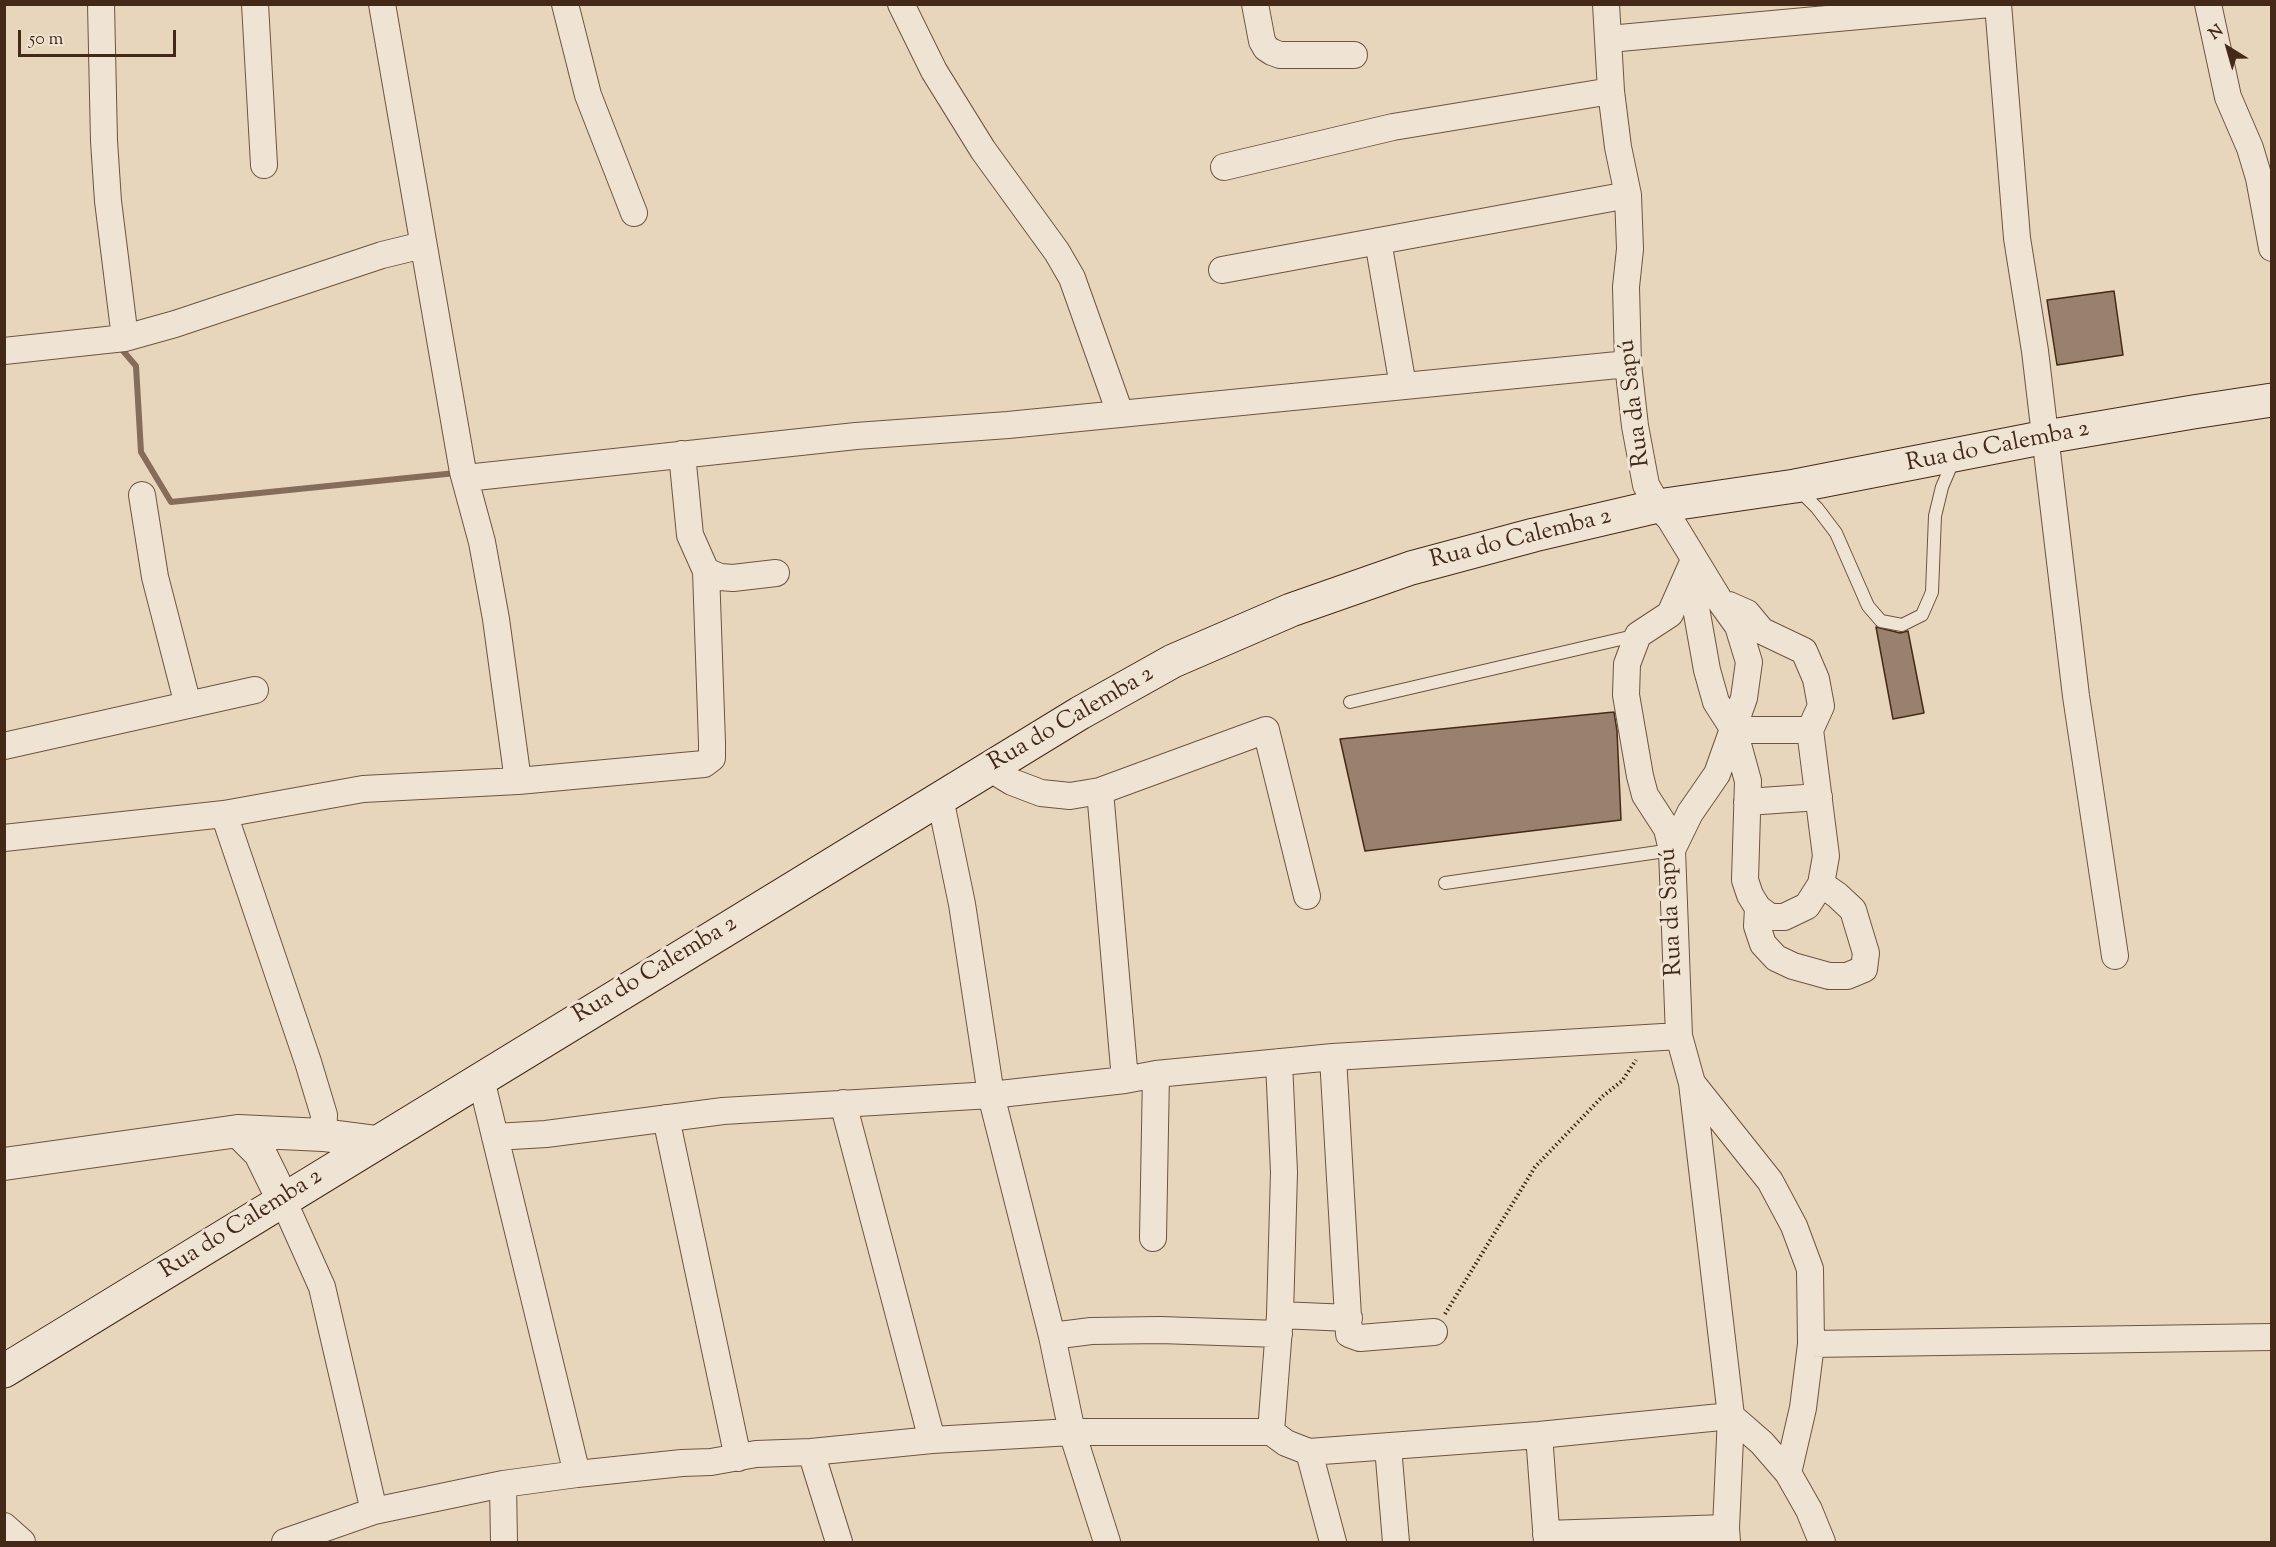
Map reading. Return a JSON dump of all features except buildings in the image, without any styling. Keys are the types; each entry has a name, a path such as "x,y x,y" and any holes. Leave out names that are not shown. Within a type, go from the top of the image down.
{"main road":[{"name":"Rua do Calemba 2","path":"4,1371 1080,713 1173,662 1291,610 1411,568 1534,535 1658,506 1795,486 2193,412 2271,402"}],"street":[{"path":"101,4 104,141 108,201 125,338"},
{"path":"255,4 264,165"},
{"path":"382,4 448,394 463,472 482,542 496,620 518,781"},
{"path":"565,4 588,94 634,213"},
{"path":"901,4 934,71 983,150 1058,252 1072,278 1119,413"},
{"path":"1255,4 1262,41 1272,52 1280,55 1354,55"},
{"name":"Rua da Sapú","path":"1606,4 1611,91 1618,147 1628,195 1630,249 1626,287 1628,364 1635,426 1646,485 1658,506 1670,519 1694,560 1708,604 1738,626 1749,662 1744,698 1718,774 1690,813 1672,850"},
{"path":"1609,39 1990,4"},
{"path":"1998,4 2017,238 2046,438 2076,696 2115,956"},
{"path":"2208,4 2229,97 2250,148 2259,178 2271,248"},
{"path":"1224,167 1393,126 1611,91"},
{"path":"1222,270 1628,195"},
{"path":"1378,241 1403,386"},
{"path":"4,351 125,338 175,324 382,255 423,245"},
{"path":"466,478 856,436 1628,364"},
{"path":"4,838 224,814 363,789 518,781 704,764 712,758 706,571 690,535 682,454"},
{"path":"142,495 155,577 188,705"},
{"path":"1670,614 1694,560"},
{"path":"706,571 720,577 733,578 776,573"},
{"path":"1638,635 1670,614 1708,604 1747,613 1762,631 1804,651 1816,679 1821,706 1810,730 1826,856 1821,884 1807,906 1784,917 1770,917 1758,908 1745,880 1748,781 1734,730 1716,702 1707,670 1708,604"},
{"name":"Rua da Sapú","path":"1638,635 1627,664 1626,695 1640,776 1646,795 1667,829 1672,850 1679,1035 1692,1083 1731,1416 1726,1535"},
{"path":"4,746 255,690"},
{"path":"989,768 1012,782 1041,793 1070,796 1100,791 1266,730 1307,896"},
{"path":"1734,730 1810,730"},
{"path":"1100,791 1125,1080"},
{"path":"1747,802 1819,797"},
{"path":"940,798 964,915 991,1095 1052,1336 1072,1432 1107,1542"},
{"path":"224,814 311,1072 324,1115 323,1135"},
{"path":"1758,908 1757,926 1763,944 1776,958 1793,966 1829,976 1847,976 1864,969 1866,953 1853,910 1821,884"},
{"path":"495,1137 546,1134 666,1118 843,1103 991,1095 1125,1080 1156,1074 1279,1062 1679,1035"},
{"path":"1333,1058 1349,1334 1354,1337 1434,1332"},
{"path":"1271,1432 1280,1325 1284,1172 1279,1062"},
{"path":"1153,1238 1156,1074"},
{"path":"481,1078 577,1474"},
{"path":"1692,1083 1770,1181 1794,1226 1810,1269 1811,1344 1803,1408 1788,1473"},
{"path":"843,1103 932,1440"},
{"path":"666,1118 738,1458"},
{"path":"238,1131 260,1153 322,1287 374,1511"},
{"path":"4,1164 238,1131 323,1135 377,1142"},
{"path":"1052,1336 1091,1331 1280,1325 1349,1318"},
{"path":"1811,1344 2271,1337"},
{"path":"285,1542 374,1511 503,1484 756,1455 932,1440 1072,1432 1271,1432 1286,1443 1309,1452 1539,1435 1731,1416 1762,1443 1788,1473 1809,1510 1822,1542"},
{"path":"1539,1435 1547,1538 1726,1535"},
{"path":"1388,1447 1396,1542"},
{"path":"811,1452 839,1542"},
{"path":"1309,1452 1333,1542"},
{"path":"503,1484 504,1542"},
{"path":"4,1526 22,1542"}],"lane":[{"path":"1795,486 1817,508 1836,533 1868,606 1881,621 1902,625 1922,615 1932,592 1935,516 1942,488 1956,456"},
{"path":"1350,702 1638,635"},
{"path":"1445,883 1672,850"}],"path":[{"path":"1434,1332 1535,1167 1603,1096 1622,1081 1636,1059 1645,1054"}],"waterway":[{"path":"118,345 136,366 141,452 171,502 456,473"}]}
